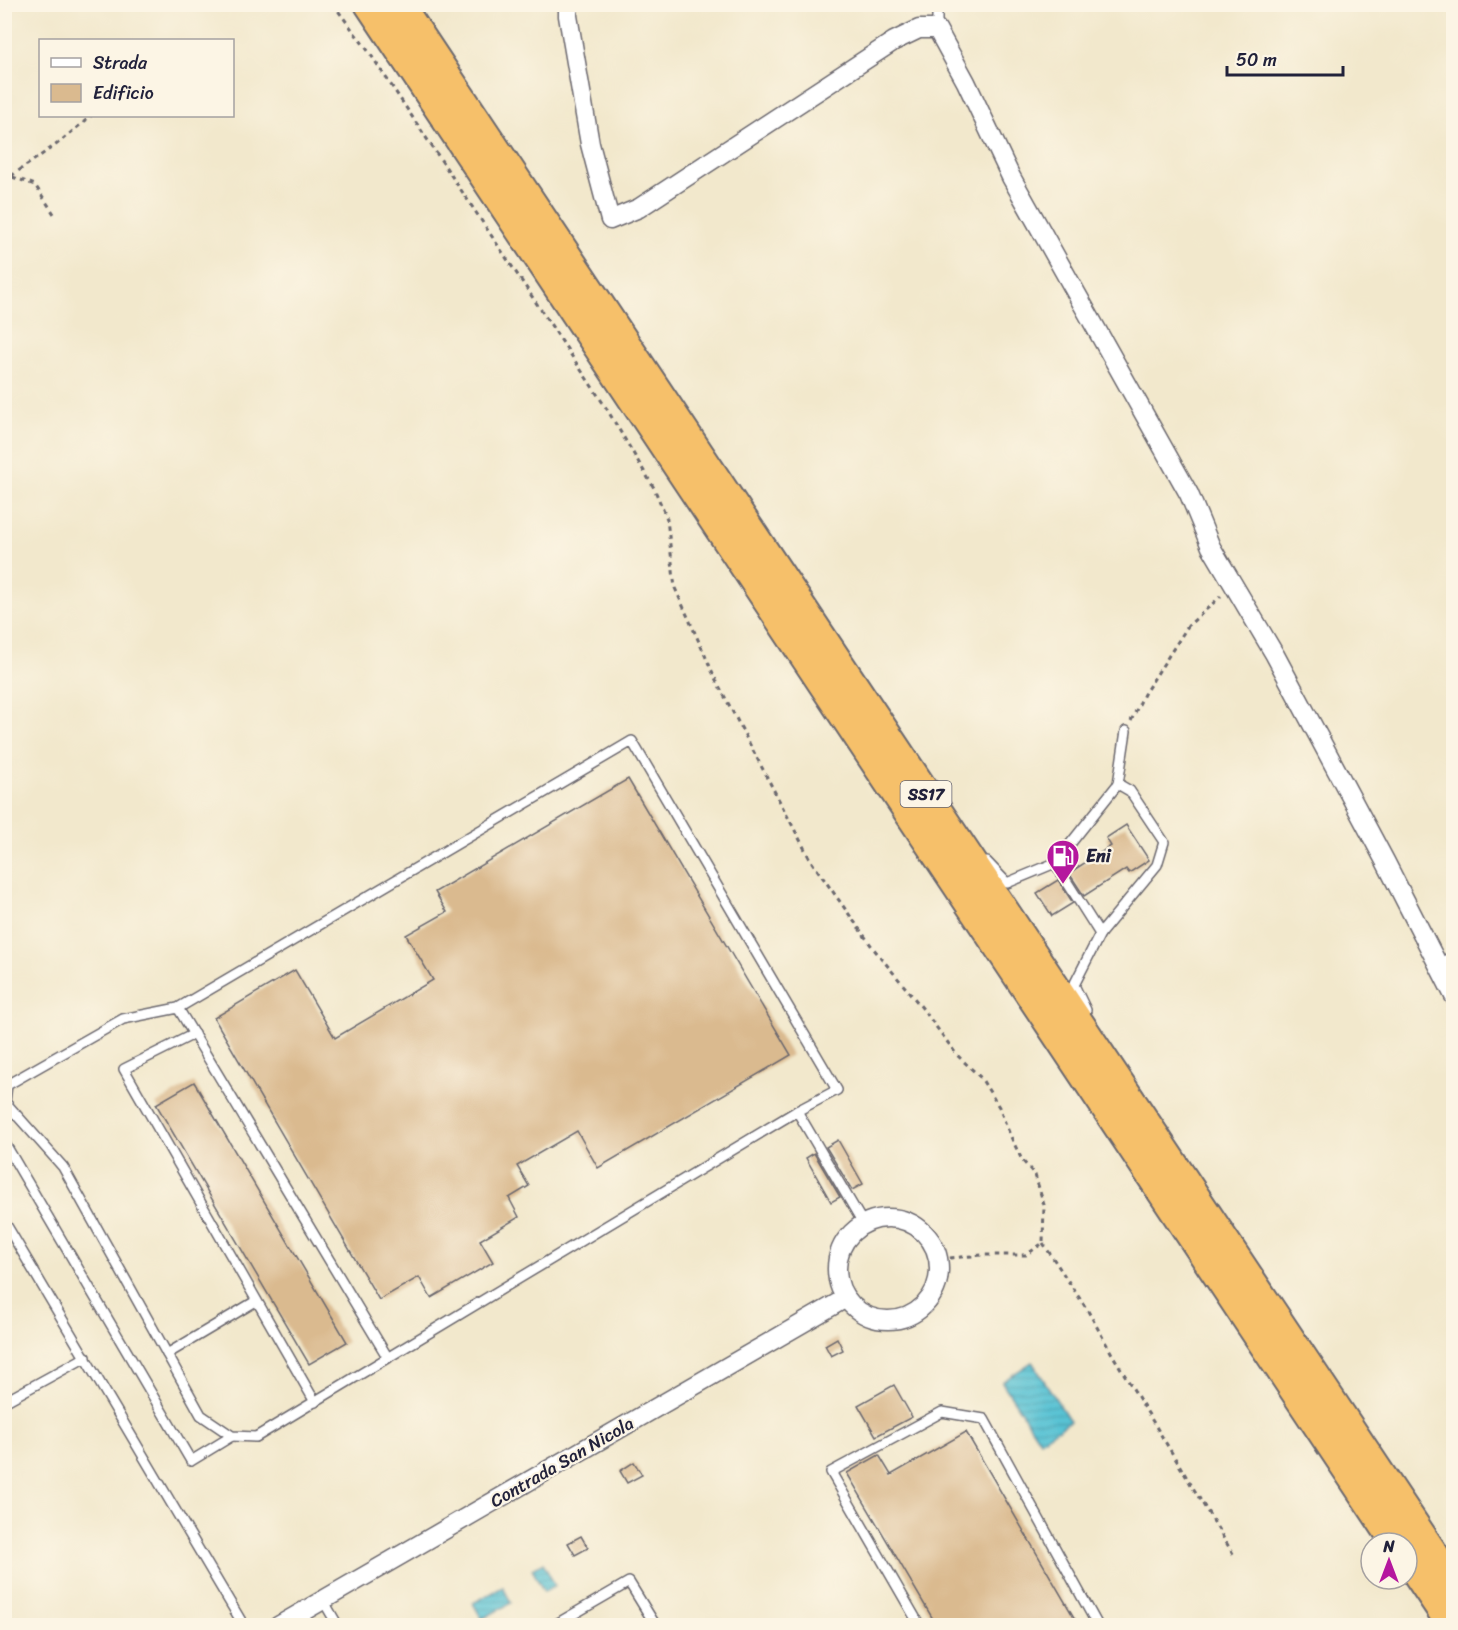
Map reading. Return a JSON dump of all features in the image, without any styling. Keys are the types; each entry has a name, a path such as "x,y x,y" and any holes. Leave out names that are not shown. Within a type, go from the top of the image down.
{"highway":[{"name":"SS17","path":"369,4 1388,1531"},
{"name":"SS17","path":"399,4 1454,1584"},
{"path":"1419,1577 1452,1626"}],"street":[{"path":"568,4 568,16 590,144 610,220 639,208 894,41 919,29 937,29 966,82 1011,177 1184,484 1211,547 1275,655 1454,996"},
{"path":"887,1217 910,1222 929,1237 939,1259 939,1275 935,1290 927,1303 901,1319 885,1320 870,1317 856,1310 840,1287 837,1275 838,1257 845,1240 863,1224 874,1219 887,1217"},
{"name":"Contrada San Nicola","path":"278,1626 846,1298"}],"lane":[{"path":"937,4 937,29"},
{"path":"983,858 1007,883 1055,863 1118,784 1125,731"},
{"path":"632,741 837,1090 797,1111 256,1437 232,1436 201,1415 63,1167 5,1102 7,1085 123,1019 177,1008 632,741"},
{"path":"1090,1017 1074,986 1100,934 1156,865 1164,842 1130,791 1118,784"},
{"path":"935,807 975,849"},
{"path":"1055,863 1100,934"},
{"path":"1438,966 1454,954"},
{"path":"177,1008 388,1358"},
{"path":"1095,1027 1138,1111"},
{"path":"194,1034 124,1069 315,1402"},
{"path":"797,1111 863,1224"},
{"path":"4,1142 191,1461 232,1436"},
{"path":"4,1221 244,1626"},
{"path":"167,1354 256,1301"},
{"path":"4,1402 86,1358"},
{"path":"920,1626 831,1472 942,1412 984,1419 1098,1626"},
{"path":"553,1626 629,1582 656,1626"},
{"path":"323,1600 338,1626"}],"path":[{"path":"333,4 369,52 605,406 654,488 667,519 675,588 716,680 812,861 873,948 957,1055 981,1078 999,1107 1022,1160 1035,1175 1044,1205 1043,1243 1088,1311 1235,1557"},
{"path":"10,176 57,144 90,117"},
{"path":"4,174 35,185 56,217"},
{"path":"1125,731 1144,694 1188,626 1233,584"},
{"path":"939,1259 982,1255 1026,1255 1043,1243"}],"water":[{"path":"1032,1362 1070,1421 1040,1441 1002,1382"},
{"path":"543,1563 555,1586 544,1592 532,1569"},
{"path":"503,1587 511,1603 482,1619 473,1603"}],"building":[{"path":"628,779 791,1055 598,1168 577,1131 517,1166 529,1186 509,1198 519,1217 480,1240 493,1262 431,1298 419,1277 379,1300 214,1018 295,970 335,1038 433,980 406,935 447,912 435,892"},
{"path":"1126,825 1149,860 1129,873 1126,869 1084,896 1069,873 1111,846 1106,838"},
{"path":"1058,880 1073,903 1052,916 1037,893"},
{"path":"194,1082 347,1342 309,1364 156,1104"},
{"path":"838,1140 863,1184 852,1190 826,1147"},
{"path":"814,1153 840,1197 831,1202 806,1158"},
{"path":"837,1338 843,1350 831,1356 825,1345"},
{"path":"894,1385 912,1417 876,1436 858,1405"},
{"path":"966,1432 1079,1626 937,1626 847,1473 879,1455 891,1475"},
{"path":"634,1462 642,1475 627,1483 620,1471"},
{"path":"581,1536 588,1548 575,1555 568,1543"}],"place":[{"name":"Eni","path":"1063,885"}]}
